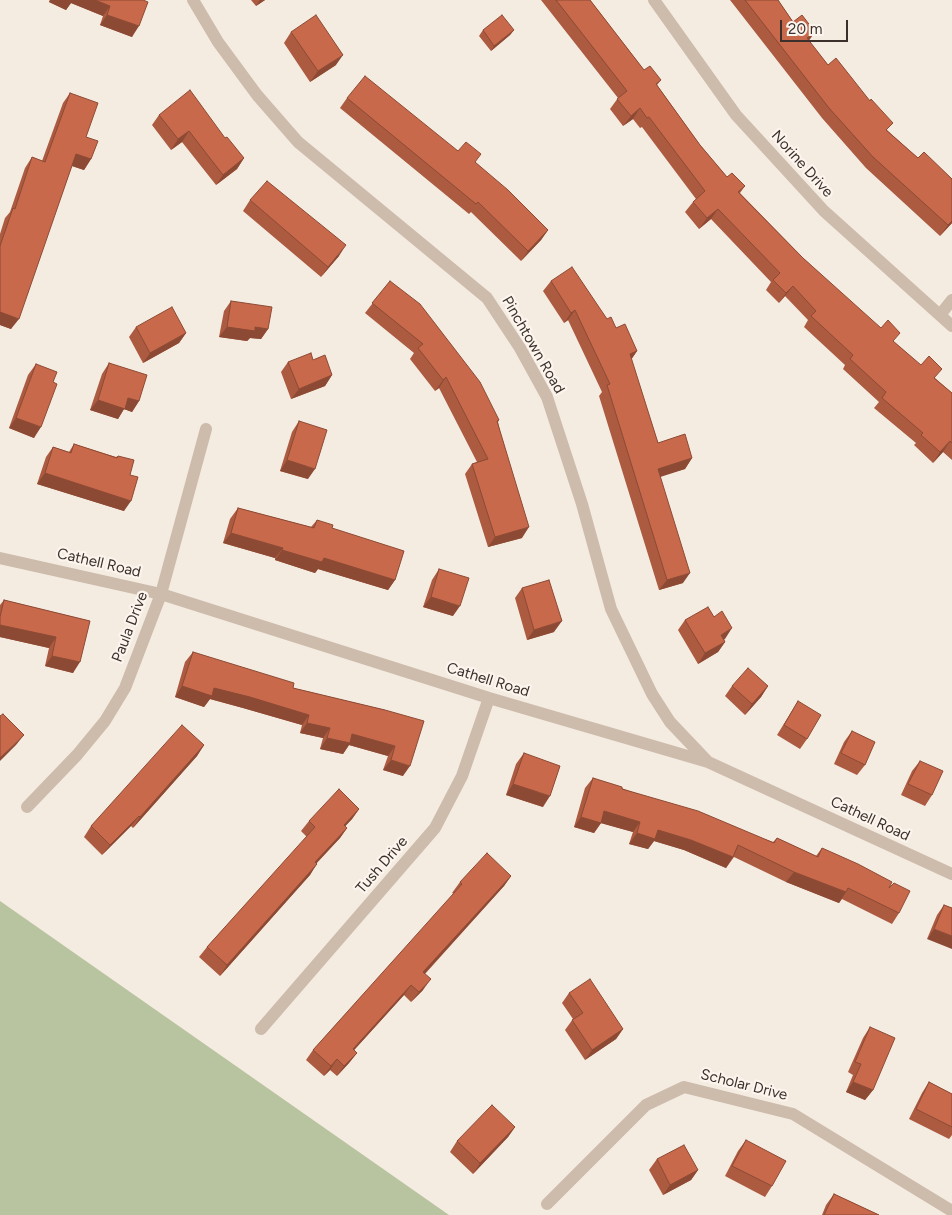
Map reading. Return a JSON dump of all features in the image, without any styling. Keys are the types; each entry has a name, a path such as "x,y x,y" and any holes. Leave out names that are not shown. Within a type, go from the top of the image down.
{"street":[{"name":"Pinchtown Road","path":"194,0 218,42 257,94 298,142 487,298 520,348 547,397 582,504 611,609 657,701 670,722 708,762"},
{"name":"Norine Drive","path":"654,0 736,115 824,211 952,326"},
{"path":"940,315 952,300"},
{"name":"Paula Drive","path":"27,807 77,755 105,721 124,688 161,594 206,429"},
{"name":"Cathell Road","path":"0,558 161,594 489,698 708,762 952,874"},
{"name":"Tush Drive","path":"261,1029 435,828 462,776 489,698"},
{"name":"Scholar Drive","path":"547,1204 646,1105 684,1087 793,1114 952,1211"}],"green space":[{"path":"0,901 449,1215 0,1215"}],"building":[{"path":"95,0 143,0 148,2 139,26 107,15 110,6"},
{"path":"556,0 590,0 644,70 650,66 661,80 656,84 700,145 727,177 732,173 745,186 738,192 803,258 881,328 888,320 900,333 893,341 921,365 929,356 942,369 934,378 952,393 952,443 950,441 940,452 921,435 923,433 882,398 886,392 850,359 853,355 811,316 816,311 793,286 786,293 773,280 780,273 718,209 707,218 693,202 705,191 649,117 647,118 640,108 631,116 617,99 627,91"},
{"path":"745,0 778,0 793,22 802,15 815,32 807,38 828,65 836,58 870,101 871,99 893,123 886,130 918,158 924,152 952,179 952,221 948,225 873,157 829,108"},
{"path":"316,15 343,55 318,71 291,32"},
{"path":"502,15 514,30 494,46 483,30"},
{"path":"365,76 458,151 466,142 481,154 475,162 508,190 548,230 528,251 478,202 476,204 347,98"},
{"path":"190,90 225,138 227,137 244,158 223,175 189,131 178,139 159,115"},
{"path":"70,93 98,103 86,137 98,141 91,159 76,154 19,319 0,312 0,246 13,208 15,209 32,157 45,162"},
{"path":"267,181 346,245 328,267 250,200"},
{"path":"572,267 607,319 611,317 616,328 625,324 637,351 630,354 658,443 685,434 692,458 658,469 690,573 667,580 607,385 610,384 575,310 571,313 551,281"},
{"path":"390,281 420,304 480,382 499,420 497,421 529,527 495,537 472,464 488,459 446,377 443,380 418,348 423,344 372,303"},
{"path":"231,301 272,307 268,329 255,327 255,331 227,327"},
{"path":"172,307 186,333 150,353 136,327"},
{"path":"311,353 313,360 325,355 332,375 299,389 288,362"},
{"path":"109,363 147,375 139,401 128,398 125,409 98,400"},
{"path":"36,364 57,372 53,382 57,384 41,427 16,418"},
{"path":"299,421 327,430 315,469 287,460"},
{"path":"74,444 117,458 118,456 134,460 130,475 138,477 131,501 45,473 53,447 71,453"},
{"path":"238,508 314,528 317,520 333,525 332,528 404,551 395,580 324,558 322,562 231,533"},
{"path":"439,569 469,578 460,606 431,597"},
{"path":"549,580 562,621 534,630 522,588"},
{"path":"4,600 90,621 80,662 52,656 56,637 0,625"},
{"path":"708,607 714,617 722,611 732,628 721,635 725,642 705,653 685,620"},
{"path":"193,652 294,683 293,688 424,721 410,766 391,760 395,746 352,734 350,743 327,738 330,728 307,723 309,715 214,688 212,696 182,686"},
{"path":"748,668 768,686 752,704 732,686"},
{"path":"798,701 821,715 807,739 784,725"},
{"path":"3,714 24,735 0,758 0,716"},
{"path":"182,725 204,745 140,817 110,845 91,826"},
{"path":"852,731 875,742 865,765 841,753"},
{"path":"524,753 560,766 550,796 513,784"},
{"path":"920,761 943,771 932,795 908,784"},
{"path":"593,778 622,787 622,789 698,811 774,843 777,838 818,857 822,848 892,882 889,888 894,883 910,891 899,913 848,888 846,892 794,872 738,845 733,857 691,840 658,830 655,839 637,833 640,822 604,811 601,823 581,817"},
{"path":"339,789 359,809 344,825 347,828 315,862 317,864 227,965 207,947 315,827 309,821"},
{"path":"487,853 511,876 423,972 431,979 419,992 411,985 353,1049 357,1053 344,1066 337,1059 331,1066 313,1050 462,884 460,882"},
{"path":"944,905 952,908 952,936 934,929"},
{"path":"590,979 623,1029 592,1050 572,1020 583,1013 569,993"},
{"path":"870,1027 895,1038 873,1090 853,1082 861,1064 855,1062"},
{"path":"929,1082 952,1094 952,1127 916,1109"},
{"path":"492,1105 515,1127 480,1163 457,1141"},
{"path":"746,1140 786,1161 772,1186 732,1166"},
{"path":"684,1145 698,1170 670,1185 657,1159"},
{"path":"834,1194 879,1215 824,1215"}]}
